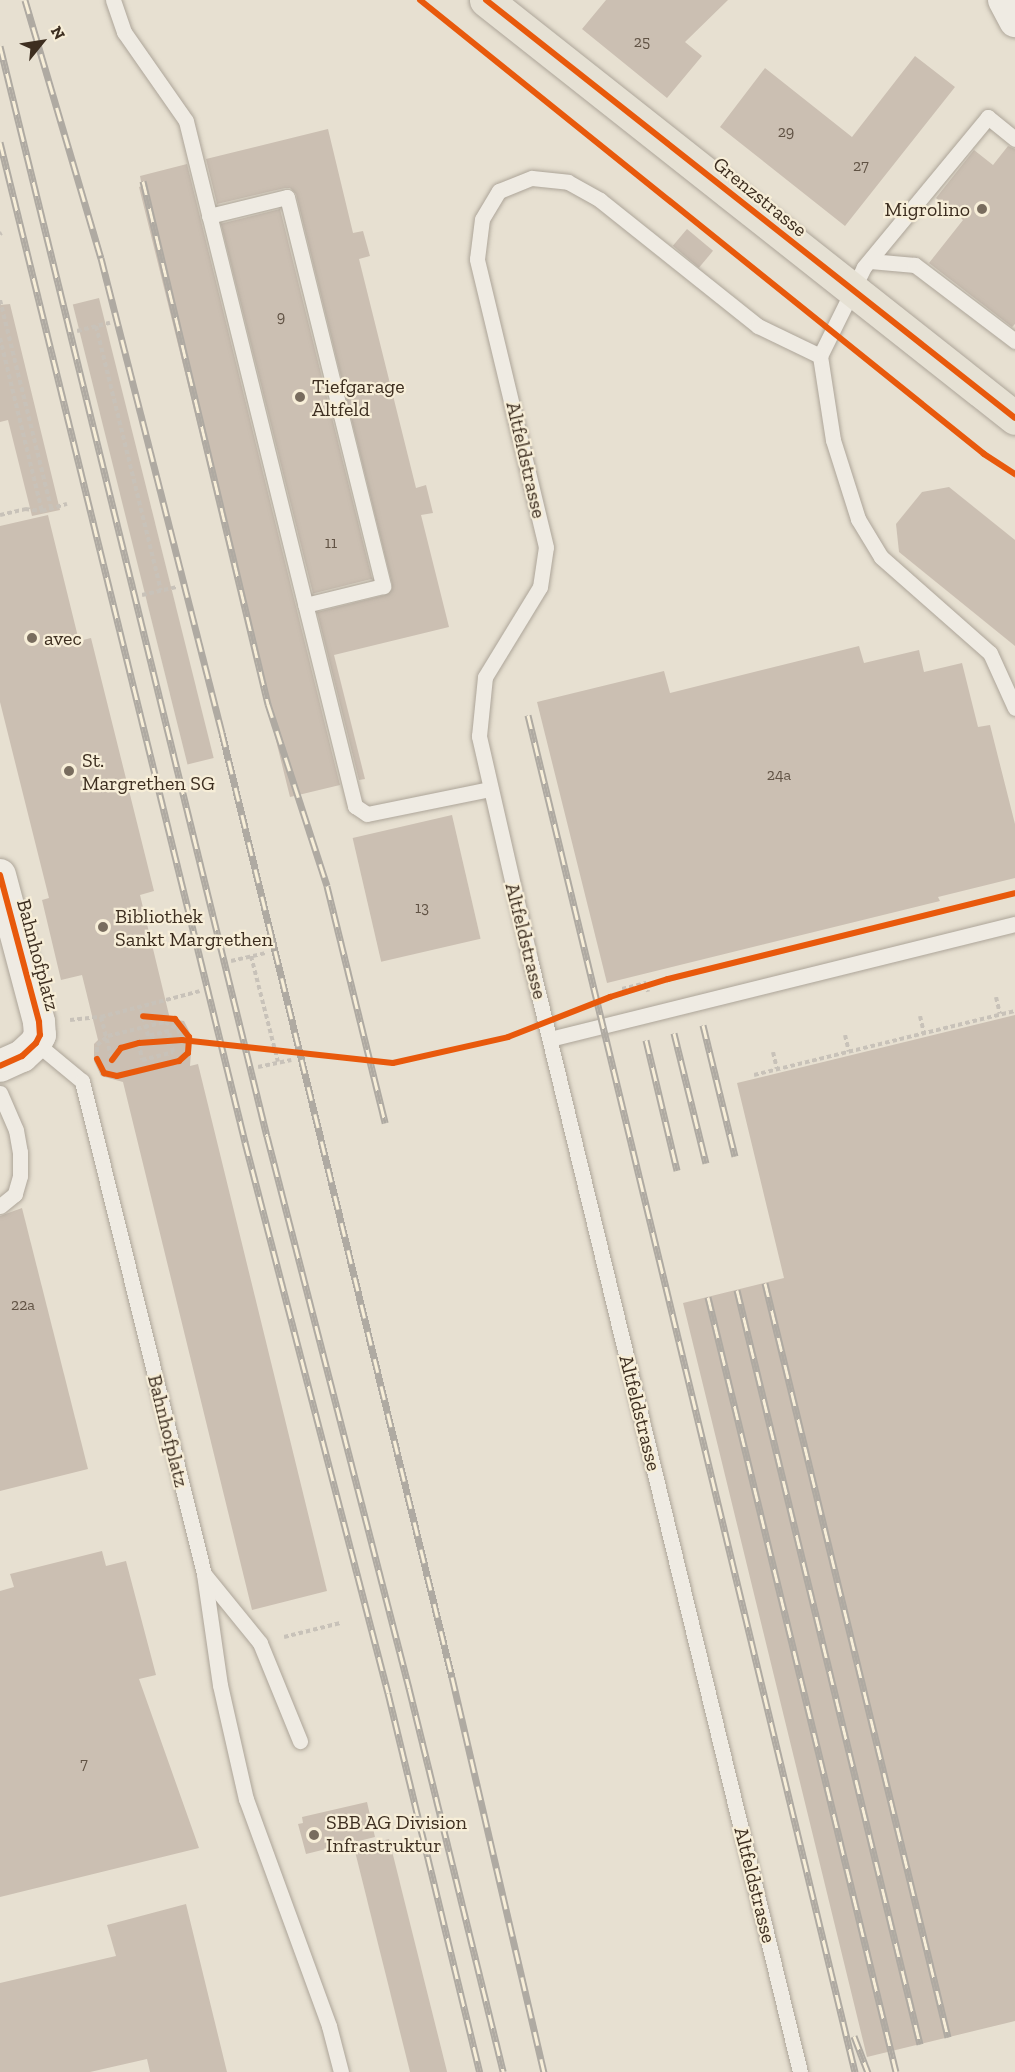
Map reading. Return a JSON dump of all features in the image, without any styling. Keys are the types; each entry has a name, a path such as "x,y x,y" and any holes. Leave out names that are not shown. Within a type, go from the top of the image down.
{"main road":[{"name":"Grenzstrasse","path":"486,0 1015,418"}],"street":[{"path":"1004,0 1015,21"},
{"name":"Bahnhofplatz","path":"0,875 38,1033"},
{"path":"0,1066 22,1056 38,1033"}],"lane":[{"path":"113,0 124,32 186,121 355,806 367,814 490,789"},
{"path":"1015,139 988,117 870,261 820,356 833,440 858,519 881,557 990,653 1015,708"},
{"name":"Altfeldstrasse","path":"800,2072 479,736 485,677 540,587 546,547 477,259 482,219 499,191 532,177 568,182 600,200 758,326 820,356"},
{"path":"209,216 286,197 372,540 383,586 305,605"},
{"path":"870,261 915,265 1015,341"},
{"path":"550,1039 1015,924"},
{"name":"Bahnhofplatz","path":"38,1033 82,1081 204,1574 260,1642 300,1741"},
{"path":"0,1093 16,1130 20,1152 20,1176 15,1194 0,1206"},
{"path":"204,1574 220,1684 246,1799 321,2005 341,2072"}],"path":[{"path":"0,300 51,508"},
{"path":"77,331 110,323"},
{"path":"96,326 161,590"},
{"path":"0,338 42,511"},
{"path":"0,515 25,509 42,511 67,504"},
{"path":"142,595 176,587"},
{"path":"231,961 266,953"},
{"path":"252,956 278,1062"},
{"path":"618,995 658,983"},
{"path":"38,1033 200,991"},
{"path":"996,997 1000,1014"},
{"path":"139,1043 142,1060 173,1052 169,1031 148,1036 141,1007"},
{"path":"754,1075 1015,1011"},
{"path":"130,1046 139,1043 182,1040 191,1043 186,1032 175,1019 143,1016"},
{"path":"920,1016 924,1033"},
{"path":"101,1017 114,1057"},
{"path":"99,1063 98,1045 108,1036 165,1022 173,1024 182,1040"},
{"path":"845,1035 849,1052"},
{"path":"263,1047 287,1050"},
{"path":"773,1053 777,1069"},
{"path":"258,1067 291,1060"},
{"path":"260,1642 340,1623"}],"building":[{"path":"606,0 728,0 685,42 702,56 667,98 582,29"},
{"path":"915,56 955,87 845,226 720,127 765,68 852,137"},
{"path":"328,129 353,233 363,231 370,256 359,259 416,488 426,485 433,513 421,515 449,627 334,655 365,779 359,780 317,612 385,595 392,589 392,584 296,194 290,188 285,188 217,204 206,159"},
{"path":"1008,146 1015,149 1015,324 1012,327 929,263 963,220 936,198 974,150 993,165"},
{"path":"187,164 340,785 290,797 139,187 142,186 140,176"},
{"path":"280,209 372,579 313,593 221,224"},
{"path":"687,229 713,251 699,268 673,246"},
{"path":"99,298 214,758 187,764 73,305"},
{"path":"10,304 60,510 32,516 8,420 0,422 0,305"},
{"path":"949,487 1015,540 1015,646 899,552 896,524 922,492"},
{"path":"48,515 79,641 91,638 154,891 140,895 170,1019 184,1021 192,1037 190,1066 198,1064 327,1591 252,1610 123,1082 101,1076 94,1061 94,1044 98,1040 82,975 61,980 42,900 49,898 0,702 0,526"},
{"path":"859,646 864,663 919,650 924,672 962,663 978,727 990,725 1015,824 1015,878 938,897 940,901 607,983 537,702 664,671 670,693"},
{"path":"452,815 481,939 381,962 353,838"},
{"path":"1015,1015 1015,2021 867,2057 683,1303 784,1278 737,1083"},
{"path":"22,1208 88,1469 0,1491 0,1216"},
{"path":"102,1551 106,1566 126,1561 156,1675 139,1679 199,1848 0,1897 0,1591 14,1587 10,1574"},
{"path":"367,1802 375,1837 306,1854 298,1824 303,1823 302,1817"},
{"path":"389,1839 447,2072 410,2072 354,1848"},
{"path":"186,1904 227,2072 150,2072 147,2059 90,2072 0,2072 0,1983 116,1956 107,1925"}],"railway":[{"path":"25,0 101,258 222,733 452,1677 544,2072"},
{"path":"0,46 267,1136 409,1688 503,2072"},
{"path":"0,142 245,1142 388,1693 480,2072"},
{"path":"143,181 268,704 327,886 385,1123"},
{"path":"528,715 855,2072"},
{"path":"703,1025 735,1156"},
{"path":"674,1033 706,1163"},
{"path":"646,1040 677,1170"},
{"path":"765,1283 948,2037"},
{"path":"737,1290 920,2044"},
{"path":"708,1297 896,2072"},
{"path":"854,2036 868,2072"}],"cycle path":[{"path":"420,0 984,454 1015,474"},
{"path":"486,0 1015,418"},
{"path":"0,875 39,1022 40,1035 36,1043 22,1056 0,1066"},
{"path":"112,1060 121,1048 139,1043 182,1040 393,1063 508,1037 610,997 668,979 1015,893"},
{"path":"97,1059 104,1073 117,1076 179,1061 188,1053 189,1037 175,1019 143,1016"}],"place":[{"name":"Migrolino","path":"982,209"},
{"name":"Tiefgarage Altfeld","path":"300,397"},
{"name":"avec","path":"32,638"},
{"name":"St. Margrethen SG","path":"69,771"},
{"name":"Bibliothek Sankt Margrethen","path":"103,927"},
{"name":"SBB AG Division Infrastruktur","path":"314,1835"}]}
